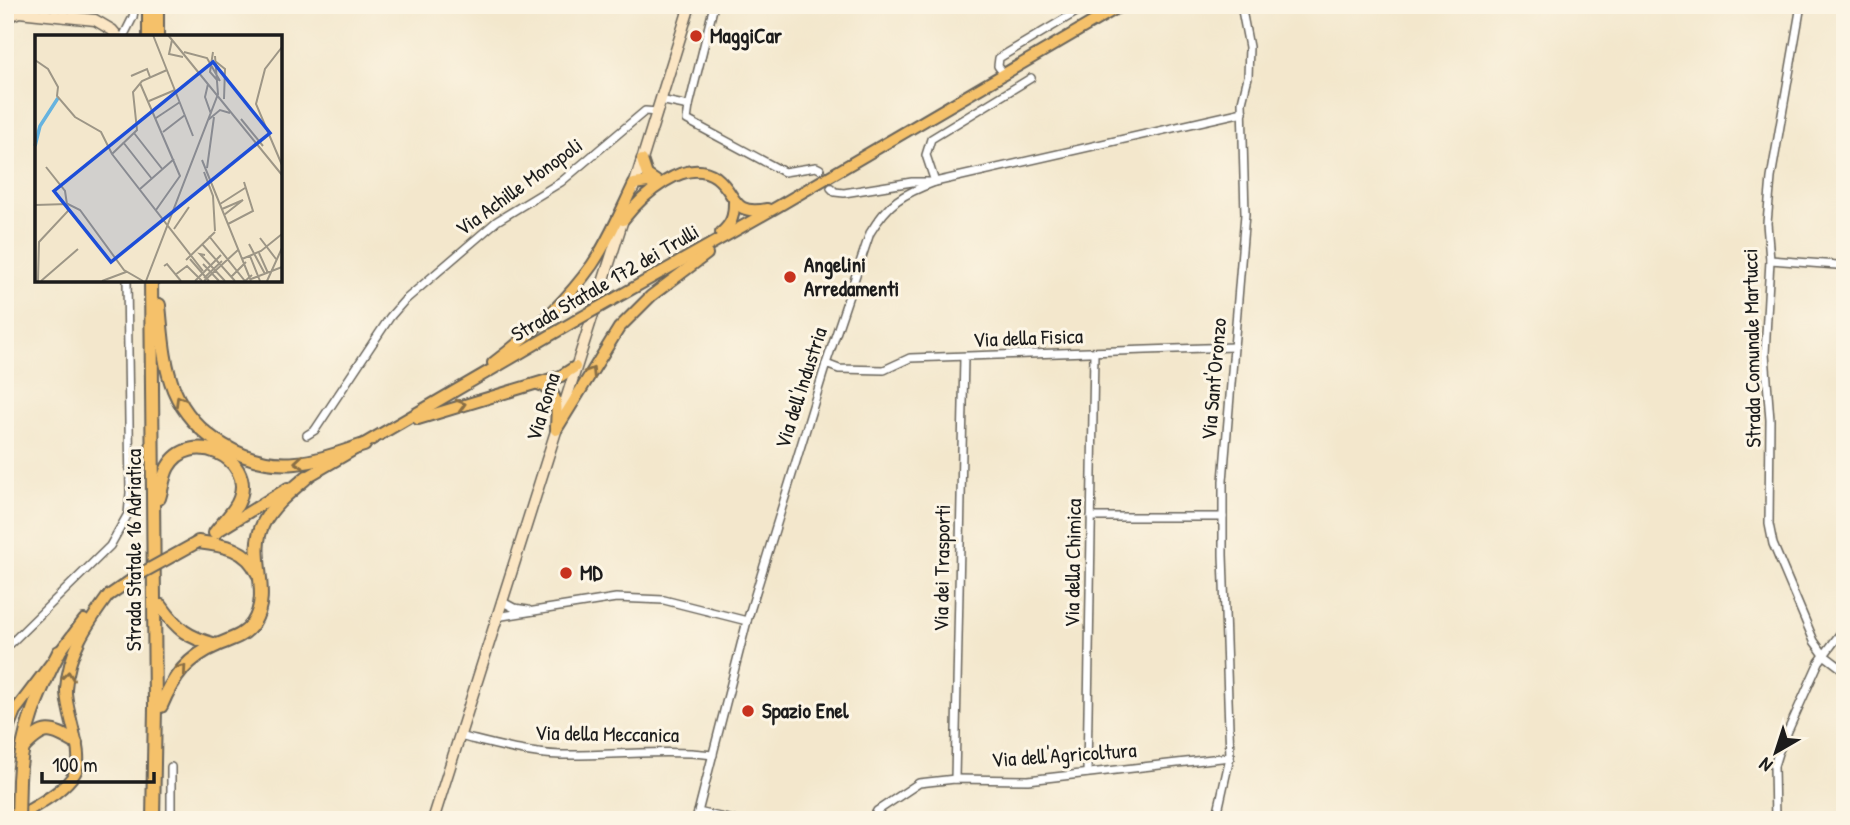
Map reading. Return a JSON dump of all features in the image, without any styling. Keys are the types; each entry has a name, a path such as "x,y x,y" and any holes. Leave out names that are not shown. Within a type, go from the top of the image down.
{"highway":[{"path":"149,5 149,35"},
{"path":"157,5 158,35"},
{"name":"Strada Statale 16 Adriatica","path":"151,282 155,687 153,820"},
{"name":"Strada Statale 16 Adriatica","path":"159,282 160,820"},
{"path":"159,305 166,363 174,391 188,415 206,433 227,448 260,460 294,464 320,460 364,445"},
{"path":"159,498 168,468 177,456 190,449 205,447 223,455 235,466 242,482 236,505 215,533"},
{"path":"161,706 169,687 191,659 240,636 252,625 259,611 262,594 257,549 262,525 277,504 307,477"},
{"path":"198,542 223,545 243,554 253,564 261,580"},
{"path":"161,606 177,627 194,639 216,645"},
{"path":"16,820 22,748 29,720 41,687 59,652"},
{"path":"147,820 155,687"},
{"path":"22,748 36,734 47,730 58,732 76,743"}],"main road":[{"name":"Strada Statale 172 dei Trulli","path":"108,596 140,574 215,533 307,477 1122,5"},
{"path":"642,160 647,175 660,181"},
{"path":"445,397 505,353 550,315 573,290 593,263 634,184 660,181 681,173 703,172 716,177 734,202 743,209 754,212 776,207"},
{"path":"623,220 660,181"},
{"path":"705,248 730,226 734,202"},
{"path":"556,430 619,328 651,296 747,224"},
{"path":"396,426 439,411 537,384 561,376 575,367"},
{"path":"537,384 554,393 557,401 556,430"},
{"path":"5,736 15,711 91,612 108,596"},
{"path":"16,820 68,782 77,771 80,759 66,690 69,664 85,629 108,596"}],"street":[{"path":"124,35 133,17 135,5"},
{"name":"Via Roma","path":"433,820 690,5"},
{"path":"714,5 688,106 688,120 784,172 816,167 820,169"},
{"path":"1004,74 998,66 999,58 1088,5"},
{"name":"Via Sant'Oronzo","path":"1216,820 1230,757 1223,481 1245,214 1243,112 1249,47 1241,5"},
{"name":"Strada Comunale Martucci","path":"1801,5 1771,178 1767,223 1770,260 1765,354 1770,420 1769,524 1773,544 1814,641 1824,655 1845,671"},
{"path":"5,6 94,20 116,35"},
{"path":"5,18 16,9"},
{"path":"831,188 835,192 844,193 912,181 935,182 926,155 931,139 1031,78"},
{"path":"660,100 688,106"},
{"name":"Via Achille Monopoli","path":"307,435 315,430 390,317 404,301 497,221 561,183 645,111 657,112"},
{"name":"Via dell'Industria","path":"697,816 747,621 826,364 870,233 880,216 894,201 935,182 1243,112"},
{"path":"889,186 894,201"},
{"path":"1770,260 1837,265 1845,262"},
{"path":"5,649 101,557 119,533 128,514 127,282"},
{"name":"Via della Fisica","path":"826,364 839,369 884,370 910,358 1234,347"},
{"name":"Via della Chimica","path":"1087,773 1094,353"},
{"name":"Via dei Trasporti","path":"955,779 964,357"},
{"path":"1091,517 1223,517"},
{"path":"496,617 513,617 533,611 616,598 664,600 747,621"},
{"path":"502,601 514,608 533,611"},
{"path":"1775,820 1774,766 1813,673 1845,627"},
{"name":"Via della Meccanica","path":"459,736 531,752 560,755 679,751 713,755"},
{"name":"Via dell'Agricoltura","path":"872,820 877,811 919,783 955,779 1028,780 1230,757"},
{"path":"171,767 171,820"},
{"path":"697,816 733,820"}],"place":[{"name":"MaggiCar","path":"696,36"},
{"name":"Angelini Arredamenti","path":"790,277"},
{"name":"MD","path":"566,573"},
{"name":"Spazio Enel","path":"748,711"}]}
